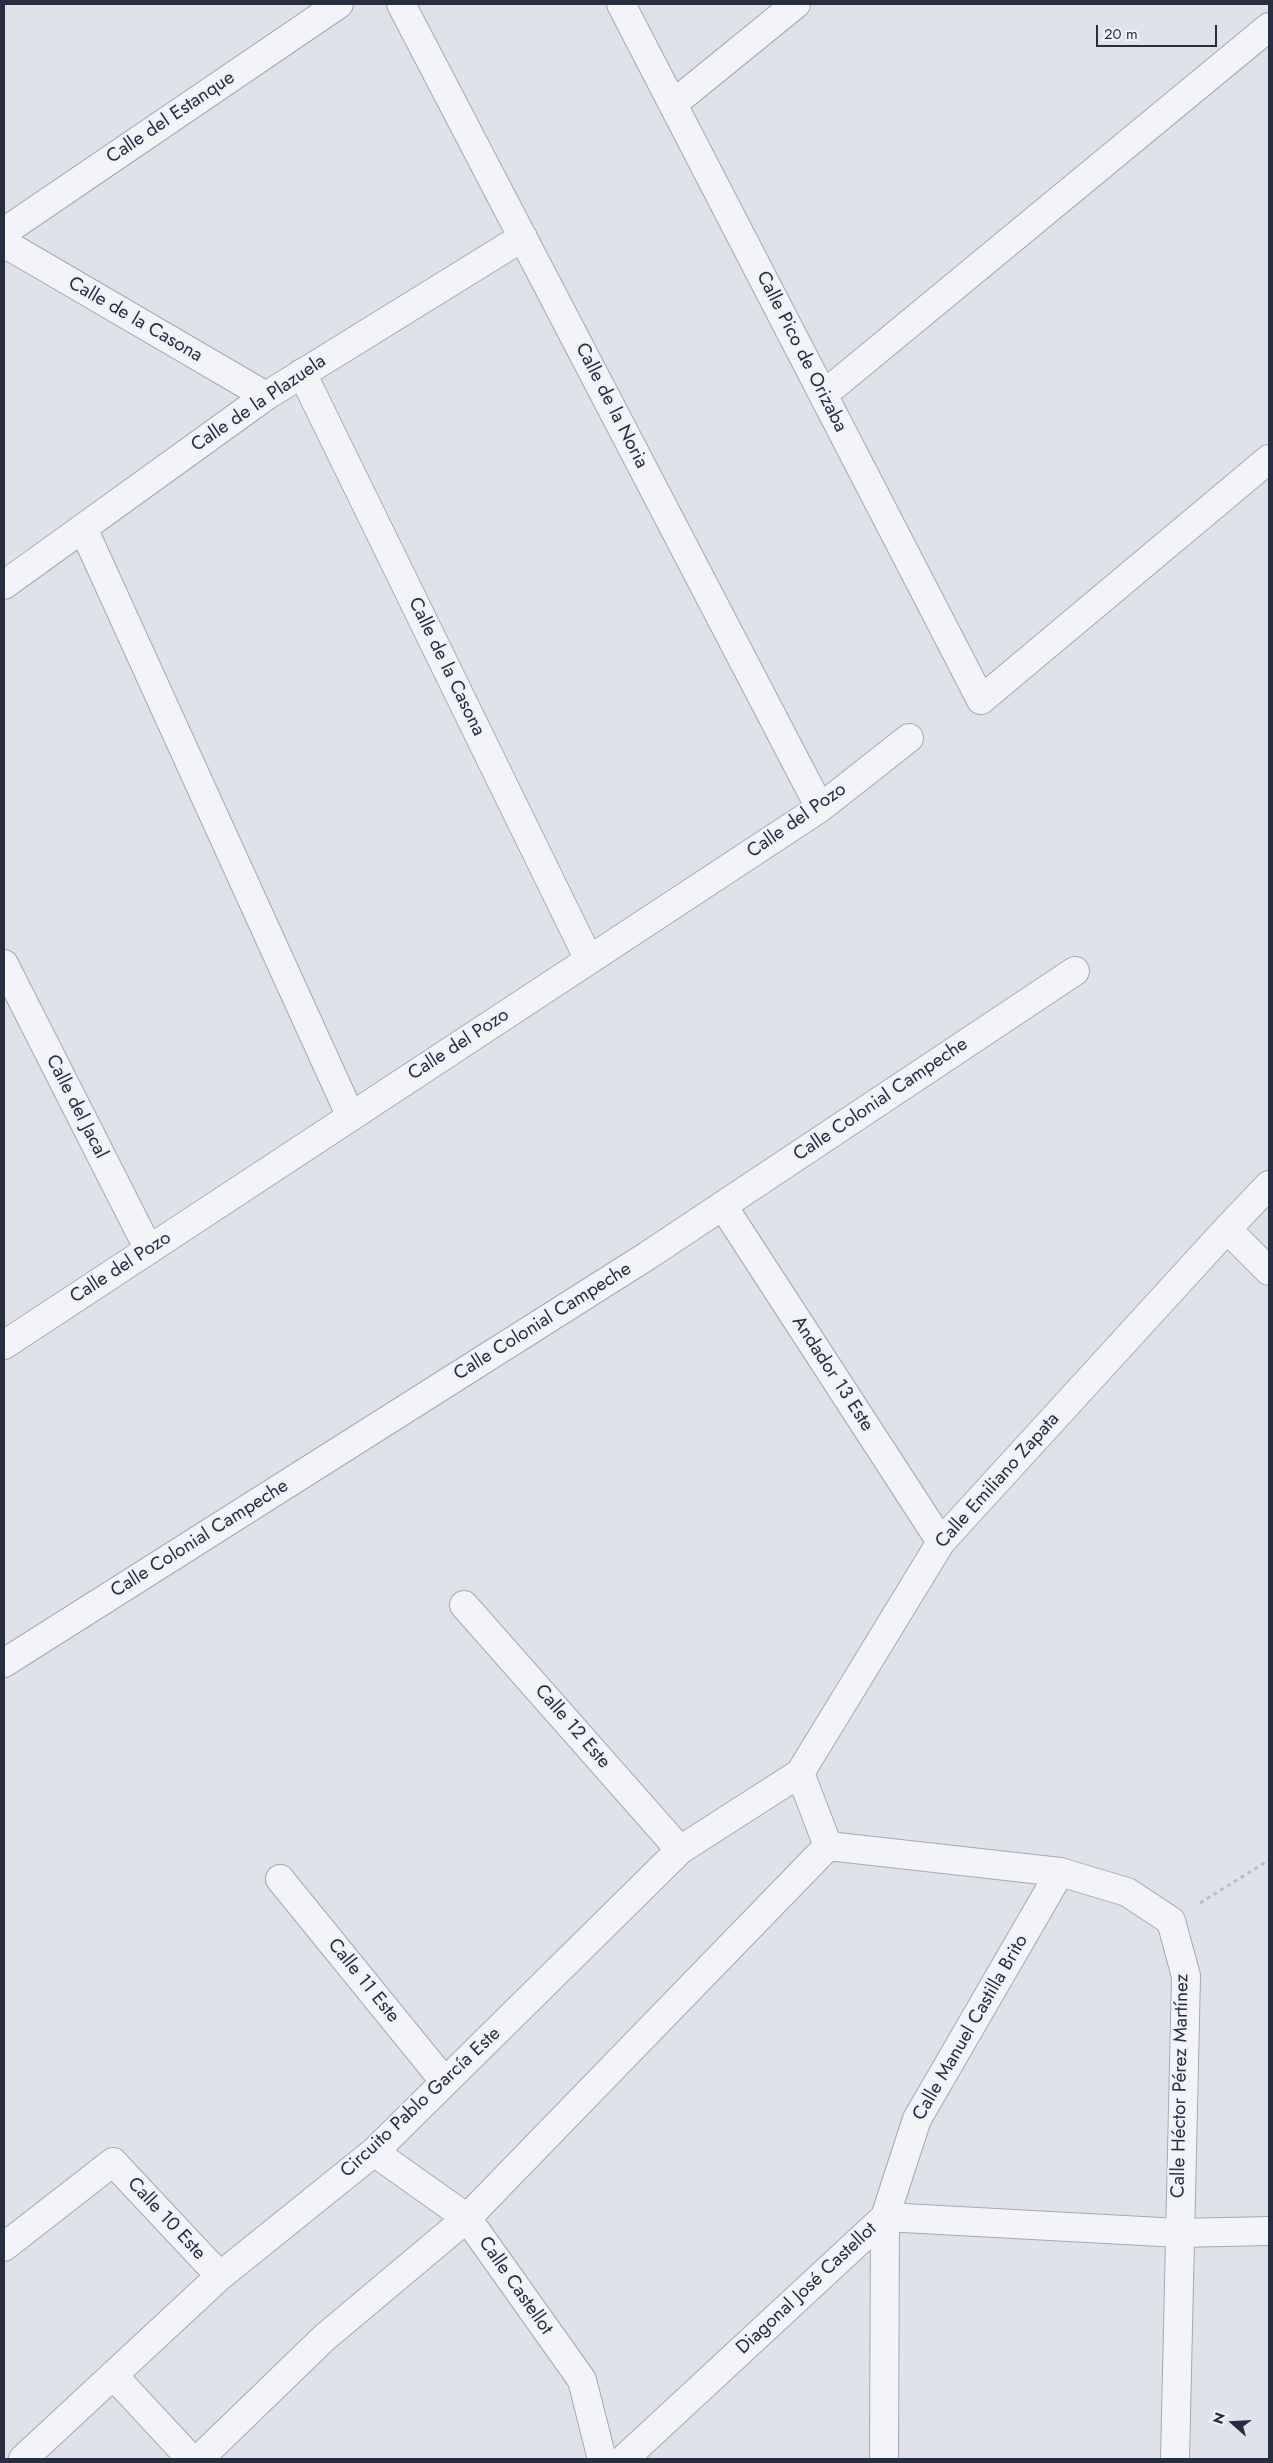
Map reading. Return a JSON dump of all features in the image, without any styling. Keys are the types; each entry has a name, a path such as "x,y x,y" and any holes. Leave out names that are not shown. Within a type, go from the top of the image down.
{"street":[{"name":"Calle del Estanque","path":"4,232 339,4"},
{"name":"Calle de la Noria","path":"401,4 820,808"},
{"name":"Calle Pico de Orizaba","path":"621,4 981,700 1269,459"},
{"path":"673,104 796,4"},
{"path":"824,395 1269,27"},
{"name":"Calle de la Plazuela","path":"4,585 266,396 523,237"},
{"name":"Calle de la Casona","path":"4,244 266,396"},
{"name":"Calle de la Casona","path":"302,374 590,960"},
{"path":"83,528 351,1117"},
{"name":"Calle del Pozo","path":"4,1345 820,808 909,738"},
{"name":"Calle del Jacal","path":"4,964 149,1250"},
{"name":"Calle Colonial Campeche","path":"4,1663 723,1206 1075,972"},
{"name":"Calle Emiliano Zapata","path":"800,1773 941,1542 1227,1228 1269,1185"},
{"name":"Andador 13 Este","path":"723,1206 941,1542"},
{"path":"1227,1228 1269,1271"},
{"name":"Calle 12 Este","path":"464,1605 680,1850"},
{"path":"800,1773 828,1846"},
{"name":"Circuito Pablo García Este","path":"23,2459 220,2276 374,2152 680,1850 800,1773"},
{"path":"828,1846 1060,1872 1127,1892 1172,1921"},
{"path":"199,2459 324,2338 467,2218 828,1846"},
{"name":"Calle Manuel Castilla Brito","path":"884,2459 885,2217 917,2119 1060,1872"},
{"name":"Calle 11 Este","path":"280,1880 446,2082"},
{"name":"Calle Héctor Pérez Martínez","path":"1172,1921 1186,1976 1179,2233 1176,2459"},
{"name":"Calle Castellot","path":"374,2152 467,2218 582,2380 602,2459"},
{"name":"Calle 10 Este","path":"4,2247 113,2162 220,2276"},
{"name":"Diagonal José Castellot","path":"624,2459 885,2217 1179,2233 1269,2231"},
{"path":"114,2375 191,2459"}],"path":[{"path":"1172,1921 1269,1860"}]}
